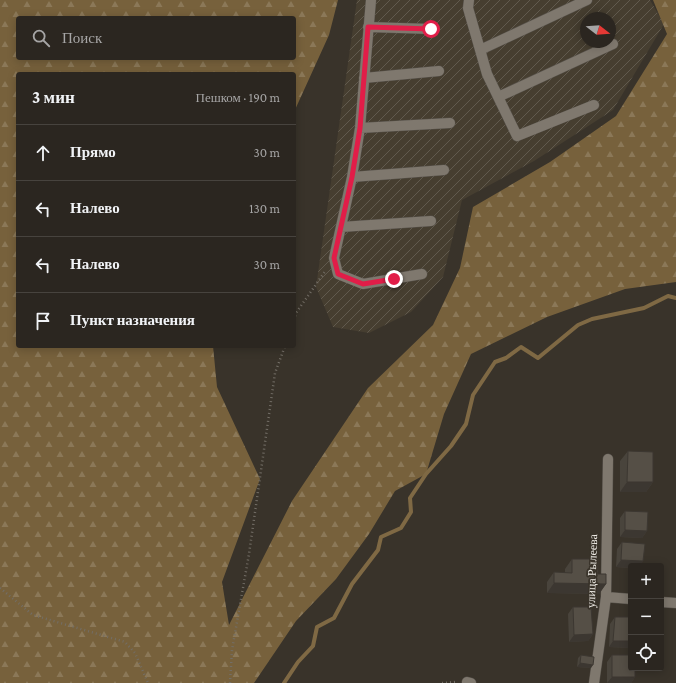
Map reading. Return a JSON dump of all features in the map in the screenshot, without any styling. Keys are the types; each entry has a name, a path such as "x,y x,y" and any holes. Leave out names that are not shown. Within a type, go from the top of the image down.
{"street":[{"path":"371,0 360,128 352,177 334,258 338,274 363,284 422,274"},
{"path":"469,0 468,8 487,74 517,136 594,105"},
{"path":"480,50 587,0"},
{"path":"368,27 431,29"},
{"path":"498,97 604,48"},
{"path":"364,78 439,71"},
{"path":"360,128 450,123"},
{"path":"352,177 444,170"},
{"path":"341,227 431,221"},
{"name":"улица Рылеева","path":"594,683 606,597 608,459"},
{"path":"606,597 628,599"},
{"path":"664,602 676,603"}],"path":[{"path":"296,313 334,258"},
{"path":"230,683 232,650 249,554 275,373 284,348"},
{"path":"0,588 34,615 125,642 135,653 148,683"}],"shaded area":[{"path":"357,0 650,0 664,24 613,110 534,161 462,200 443,277 411,312 369,333 333,327 316,287"}],"green space":[{"path":"0,0 338,0 329,35 296,108 296,72 16,72 16,348 213,348 217,387 260,479 222,582 229,625 292,501 368,388 433,325 460,268 473,207 550,162 616,116 667,34 653,0 676,0 676,282 625,289 547,317 471,354 444,414 426,474 395,491 369,534 336,579 296,621 254,683 0,683"}],"building":[{"path":"628,451 653,452 653,482 627,482"},
{"path":"625,511 648,512 647,531 625,530"},
{"path":"622,542 645,544 643,561 621,560"},
{"path":"572,559 598,559 598,574 606,574 606,584 554,583 554,572 572,573"},
{"path":"573,607 591,607 593,634 574,635"},
{"path":"615,617 628,617 628,641 613,641"},
{"path":"581,655 594,657 593,665 580,663"},
{"path":"612,655 628,655 628,671 635,671 635,677 612,677"}],"waterway":[{"path":"284,683 298,662 313,646 317,627 334,618 352,584 378,550 381,537 401,528 411,512 410,498 426,474 451,446 466,424 473,395 495,362 506,358 521,347 538,358 578,325 592,319 644,308 668,296 676,298"}],"route":[{"path":"394,279 363,284 338,274 334,258 352,177 360,128 368,27 431,29"}]}
